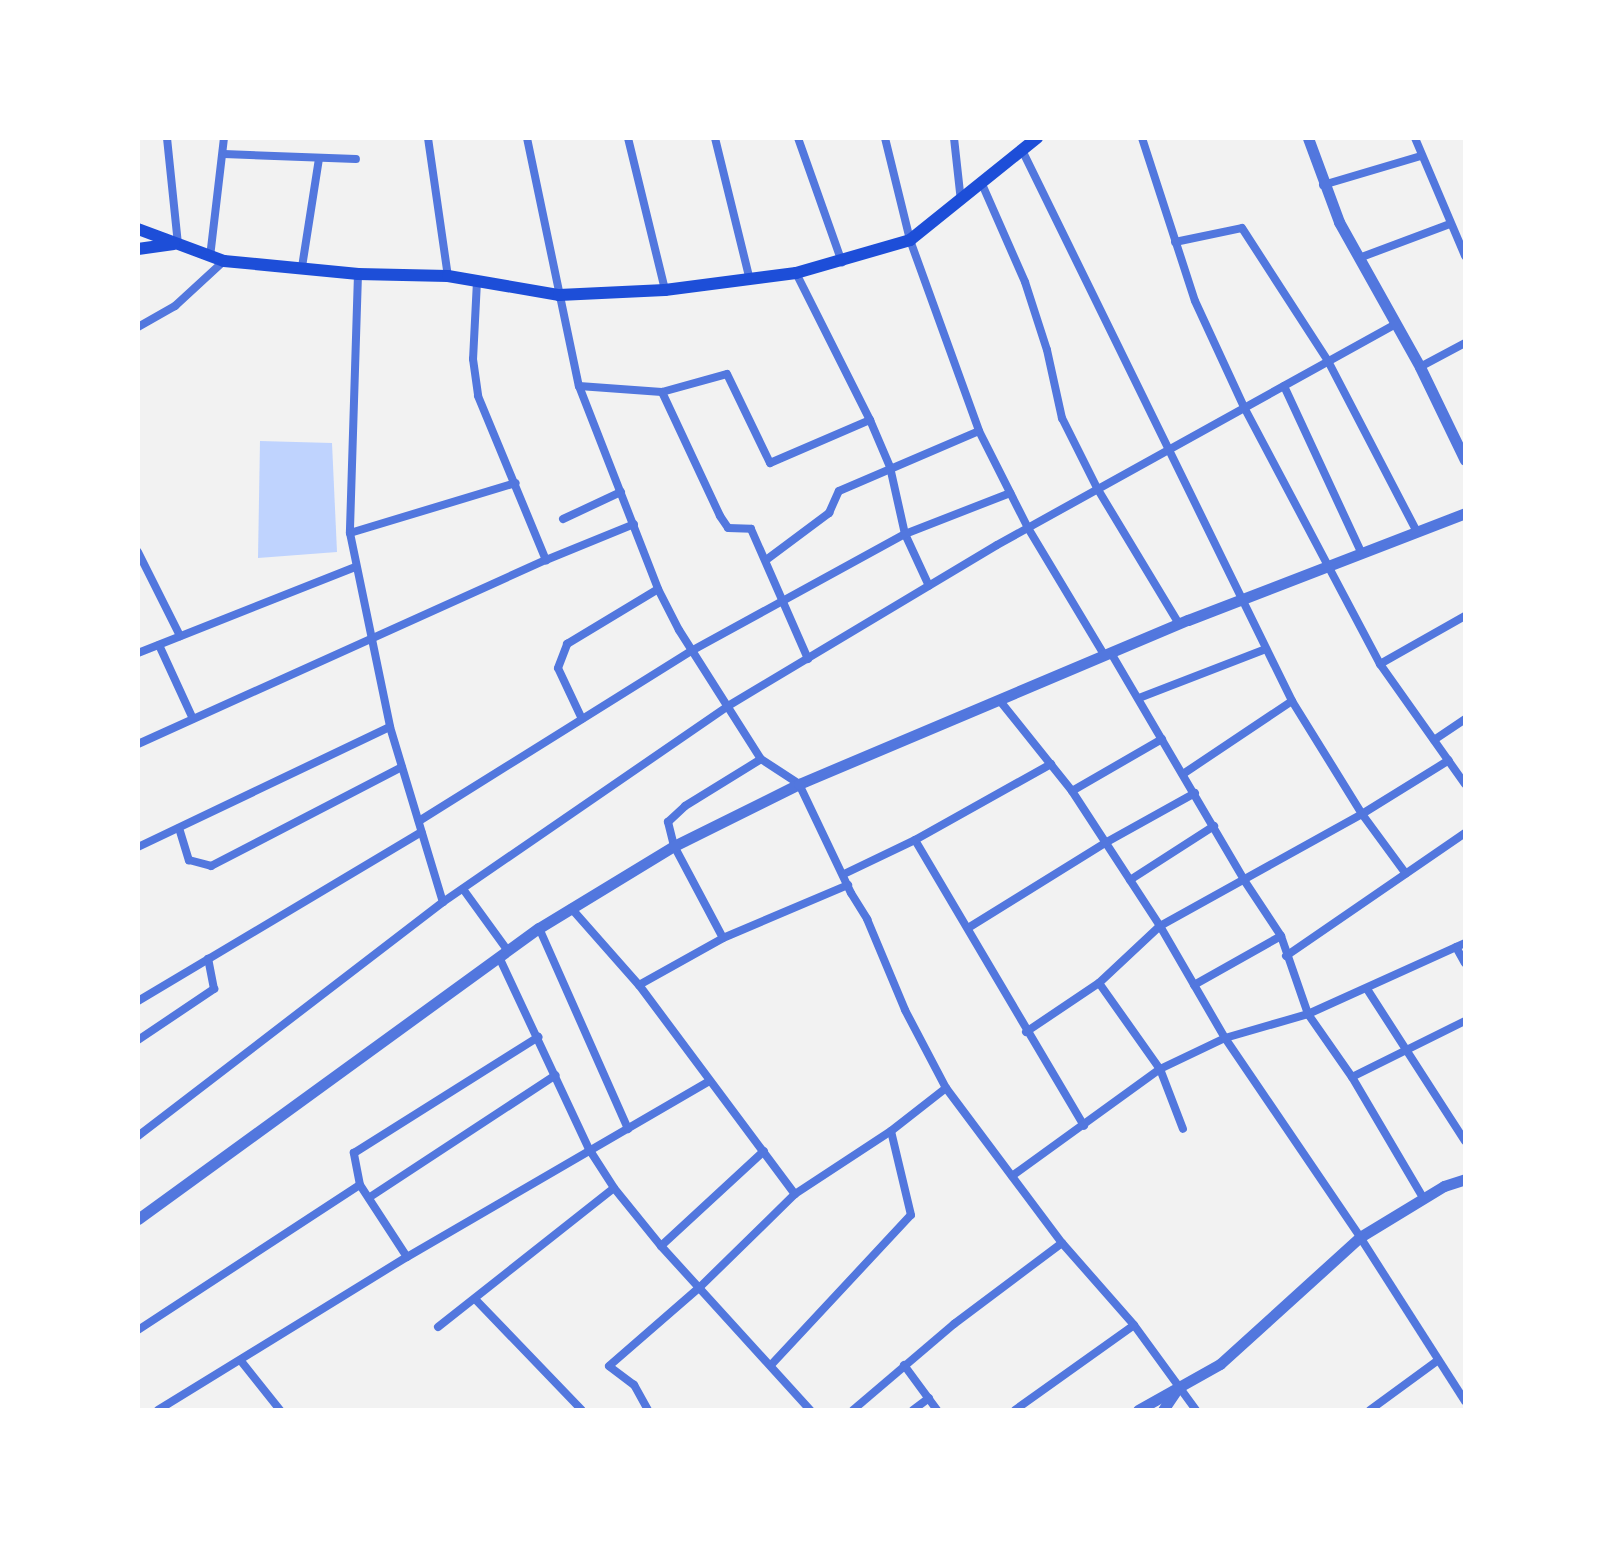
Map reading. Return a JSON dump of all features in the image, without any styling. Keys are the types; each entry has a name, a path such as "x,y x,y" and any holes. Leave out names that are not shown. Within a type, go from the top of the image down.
{"main road":[{"path":"138,229 224,261 358,274 448,276 559,295 665,290 796,273 910,240 1037,138"},
{"path":"138,249 178,244"}],"street":[{"path":"167,138 178,244"},
{"path":"210,257 224,138"},
{"path":"428,138 448,276"},
{"path":"527,138 579,386 658,589 761,759 799,784 867,919 905,1010 946,1088 1062,1243 1134,1325 1196,1410"},
{"path":"628,138 665,290"},
{"path":"715,138 750,280"},
{"path":"798,138 842,262"},
{"path":"885,138 910,240 979,431 1010,493 1028,528 1108,655 1139,698 1244,880 1281,936 1308,1014 1352,1077 1424,1199"},
{"path":"954,138 961,201"},
{"path":"1142,138 1195,301 1245,409 1330,564 1380,664 1465,784"},
{"path":"1308,138 1323,185 1359,258 1420,367 1465,460"},
{"path":"1415,138 1465,256"},
{"path":"1022,150 1168,451 1244,597 1292,701 1362,814 1406,874"},
{"path":"224,154 356,159"},
{"path":"1323,185 1421,156"},
{"path":"302,267 319,158"},
{"path":"982,184 1025,282 1047,350 1062,418 1097,488 1179,624"},
{"path":"1359,258 1450,224"},
{"path":"1175,242 1242,228 1328,361 1417,532"},
{"path":"138,327 175,306 224,261"},
{"path":"796,273 870,420 890,467 905,534 929,586"},
{"path":"358,274 350,533 390,727 443,902"},
{"path":"477,281 473,359 478,396 546,560"},
{"path":"138,1136 443,902 728,706 1097,488 1396,324"},
{"path":"1420,367 1465,343"},
{"path":"579,386 662,392 727,374 770,463 870,420"},
{"path":"1284,386 1362,554"},
{"path":"662,392 720,516 728,528 751,529 808,659"},
{"path":"766,560 829,513 839,491 979,431"},
{"path":"350,533 516,483"},
{"path":"563,519 621,492"},
{"path":"419,821 693,650 905,534 1010,493"},
{"path":"138,1219 539,928 674,846 799,784 1179,624 1465,513"},
{"path":"138,744 373,636 634,524"},
{"path":"139,554 180,636"},
{"path":"138,653 355,567"},
{"path":"582,719 558,668 567,644 658,589"},
{"path":"1380,664 1465,616"},
{"path":"159,645 193,719"},
{"path":"1139,698 1266,649"},
{"path":"1000,701 1072,791 1160,926 1225,1038 1360,1237 1465,1401"},
{"path":"1183,774 1292,701"},
{"path":"1434,740 1465,719"},
{"path":"138,847 390,727"},
{"path":"1072,791 1162,739"},
{"path":"723,938 674,846 668,822 685,806 761,759"},
{"path":"1026,1032 1099,983 1160,926 1362,814 1449,760"},
{"path":"844,874 915,840 1051,764"},
{"path":"179,828 189,860 211,866 402,767"},
{"path":"968,928 1105,843 1195,793"},
{"path":"1130,880 1214,826"},
{"path":"138,1001 422,832"},
{"path":"1286,956 1465,833"},
{"path":"915,840 1084,1126"},
{"path":"639,985 723,938 848,885"},
{"path":"463,889 504,954 589,1149 614,1188 661,1246 810,1410"},
{"path":"571,908 639,985 795,1194"},
{"path":"539,928 628,1129"},
{"path":"1194,985 1281,936"},
{"path":"1012,1176 1160,1069 1225,1038 1308,1014 1465,943"},
{"path":"1456,947 1465,963"},
{"path":"138,1040 214,989 208,959"},
{"path":"1099,983 1160,1069 1183,1129"},
{"path":"1367,989 1408,1048 1465,1141"},
{"path":"1352,1077 1465,1021"},
{"path":"407,1257 360,1185 354,1153 538,1037"},
{"path":"370,1197 556,1075"},
{"path":"158,1410 170,1407 407,1257 710,1081"},
{"path":"648,1410 634,1385 609,1366 700,1287 795,1194 891,1131 946,1088"},
{"path":"771,1365 911,1215 891,1131"},
{"path":"661,1246 764,1151"},
{"path":"1138,1410 1220,1364 1360,1237 1465,1179"},
{"path":"138,1330 360,1185"},
{"path":"438,1327 614,1188"},
{"path":"853,1410 904,1365 1062,1243"},
{"path":"475,1299 582,1410"},
{"path":"1015,1410 1134,1325"},
{"path":"241,1361 280,1410"},
{"path":"1370,1410 1437,1361"},
{"path":"904,1365 937,1410"},
{"path":"1163,1410 1179,1388"},
{"path":"913,1410 929,1398"}],"water":[{"path":"260,441 332,443 337,552 258,558"}]}
